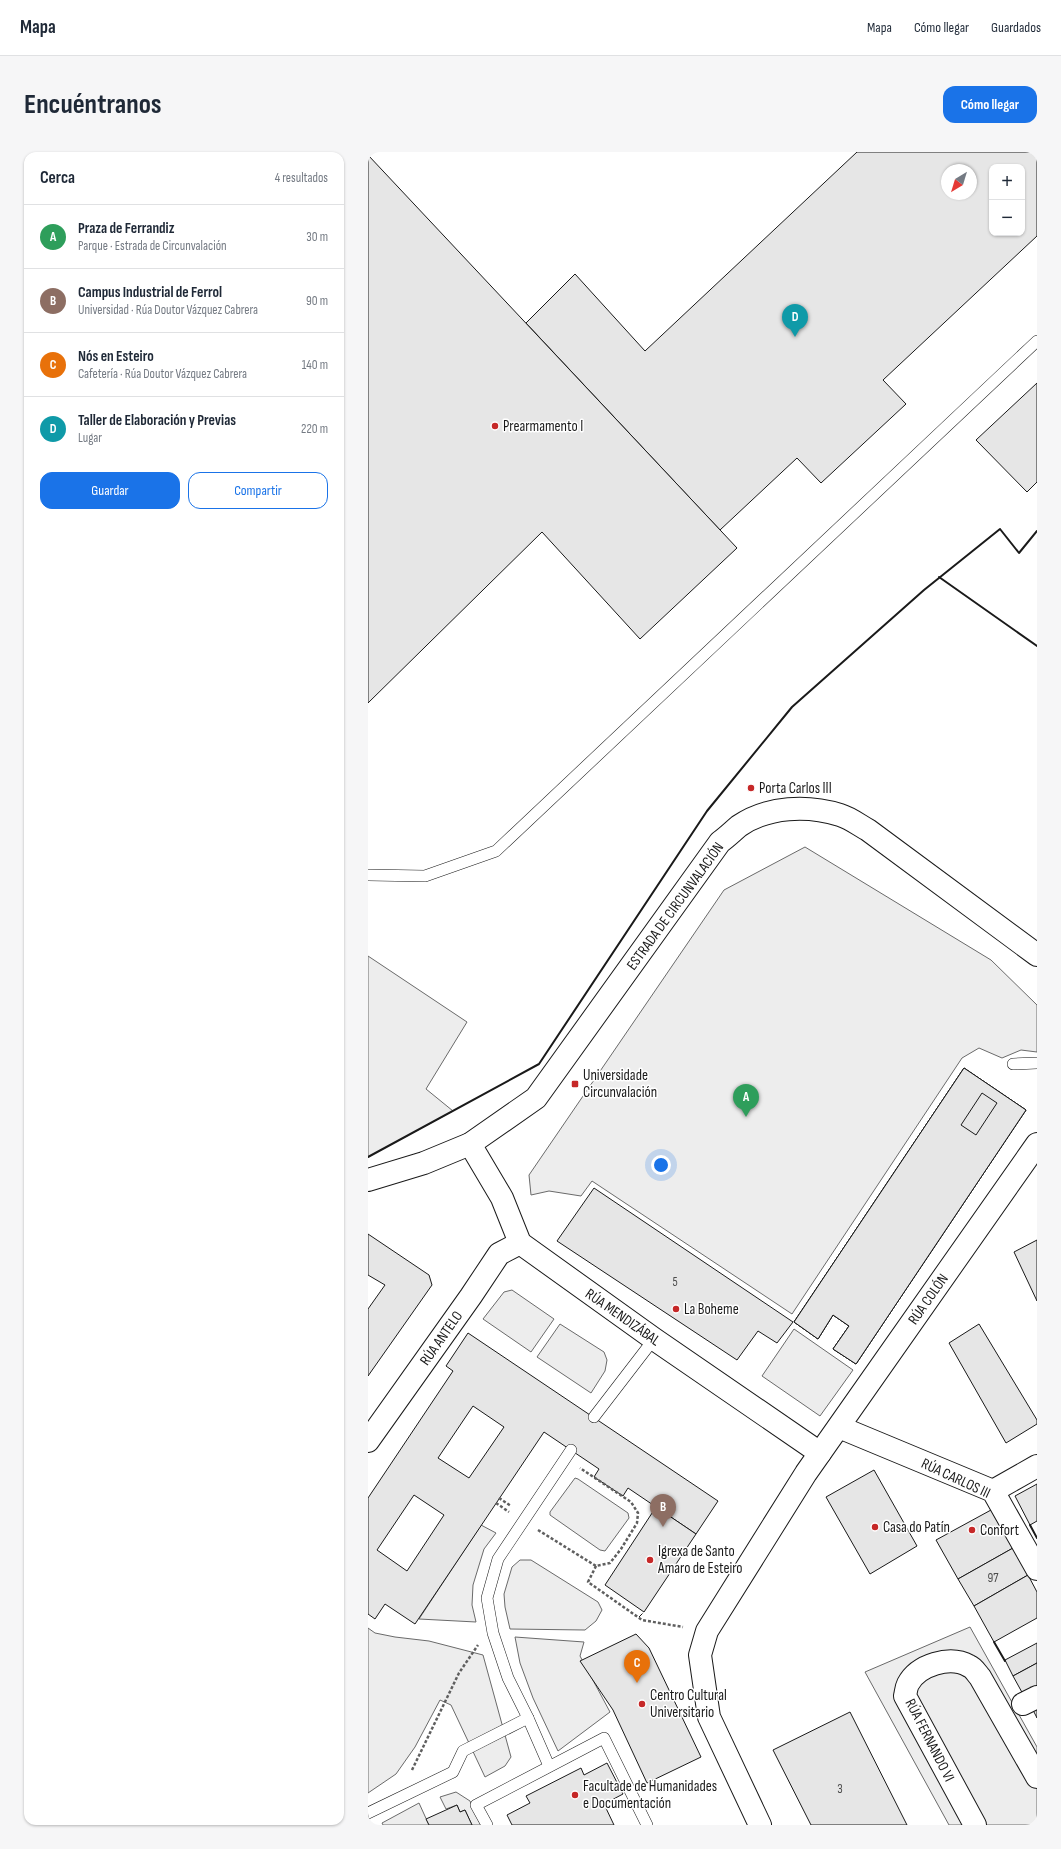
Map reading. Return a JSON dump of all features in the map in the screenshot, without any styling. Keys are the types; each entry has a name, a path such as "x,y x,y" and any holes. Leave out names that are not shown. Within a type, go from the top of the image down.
{"street":[{"name":"ESTRADA DE CIRCUNVALACIÓN","path":"368,1180 424,1163 470,1144 536,1098 720,842 740,826 761,814 784,809 815,810 841,816 868,830 1037,955"},
{"path":"470,1144 502,1198 520,1243"},
{"name":"RÚA COLÓN","path":"760,1825 709,1717 700,1655 707,1630 820,1453 1037,1144"},
{"name":"RÚA MENDIZÁBAL","path":"520,1243 654,1339 820,1453"},
{"name":"RÚA ANTELO","path":"368,1441 499,1254 520,1243"},
{"name":"RÚA CARLOS III","path":"838,1427 993,1491 1037,1569"},
{"path":"993,1491 1037,1466"},
{"name":"RÚA FERNANDO VI","path":"975,1825 906,1696 907,1685 913,1676 939,1663 954,1661 970,1666 980,1677 1037,1777"}],"lane":[{"path":"368,875 425,876 496,852 1037,341"},
{"path":"1013,1064 1037,1063"},
{"path":"594,1417 654,1339"},
{"path":"549,1766 528,1718 508,1678 491,1625 487,1598 498,1559 569,1454"},
{"path":"368,1813 453,1772 463,1751 528,1718"},
{"path":"486,1825 476,1805 604,1738 647,1825"}],"path":[{"path":"524,1521 596,1566 610,1563 621,1549 637,1523 638,1513 631,1502 569,1454"},
{"path":"596,1566 588,1582 642,1620 707,1630"},
{"path":"398,1799 459,1674 491,1625"}],"shaded area":[{"path":"805,847 991,960 1037,1005 1037,1052 1021,1050 1002,1058 979,1048 962,1058 792,1314 592,1181 581,1196 549,1191 531,1195 529,1175 724,890"},
{"path":"368,956 467,1022 426,1089 453,1111 368,1157"},
{"path":"512,1290 554,1319 531,1352 483,1319 504,1292"},
{"path":"560,1324 604,1352 607,1360 605,1371 591,1393 537,1357"},
{"path":"794,1329 853,1370 820,1416 762,1376"},
{"path":"575,1478 628,1513 629,1518 605,1551 600,1550 550,1515 550,1512"},
{"path":"481,1525 496,1533 484,1549 473,1585 472,1605 476,1622 419,1619"},
{"path":"520,1560 531,1560 598,1602 602,1610 596,1621 585,1630 510,1629 505,1607 504,1594 512,1567"},
{"path":"970,1627 1037,1747 1037,1825 949,1825 865,1672"},
{"path":"368,1628 375,1633 429,1641 483,1655 511,1757 505,1766 485,1777 451,1705 440,1700 415,1747 396,1774 368,1793"},
{"path":"515,1637 584,1642 580,1656 610,1712 558,1751 533,1698 520,1663"},
{"path":"456,1792 470,1801 481,1825 472,1825 465,1810 460,1812 457,1805 446,1809 440,1797"},
{"path":"419,1803 429,1825 383,1825 382,1823"}],"building":[{"path":"857,152 1037,152 1037,236 883,380 906,404 821,483 797,458 720,530 526,323 575,274 645,351"},
{"name":"Prearmamento I","path":"368,155 737,548 640,639 542,532 368,703"},
{"path":"1037,383 1037,482 1027,492 976,440"},
{"path":"964,1068 1026,1110 856,1364 833,1349 849,1326 833,1315 818,1339 794,1322","holes":["870,1261 885,1271 859,1310 844,1300"]},
{"path":"964,1068 1026,1110 856,1364 833,1349 849,1326 833,1315 818,1339 794,1322","holes":["949,1142 964,1153 936,1194 921,1184","908,1203 924,1214 897,1254 881,1244","870,1261 885,1271 859,1310 844,1300"]},
{"path":"964,1068 1026,1110 856,1364 833,1349 849,1326 833,1315 818,1339 794,1322","holes":["982,1093 997,1103 976,1135 961,1125"]},
{"path":"594,1188 793,1322 777,1343 758,1331 737,1360 557,1241"},
{"path":"368,1234 429,1275 432,1285 368,1376 368,1309 385,1285 368,1275"},
{"path":"1037,1240 1037,1301 1014,1252"},
{"path":"979,1324 1037,1420 1037,1424 1006,1443 949,1343"},
{"path":"468,1333 718,1501 696,1534 628,1488 623,1496 594,1477 599,1469 544,1432 415,1624 385,1604 375,1619 368,1614 368,1498 453,1371 446,1366","holes":["473,1406 504,1427 469,1478 438,1458","414,1495 444,1515 407,1571 377,1550"]},
{"name":"Casa do Patín","path":"874,1470 917,1546 870,1574 826,1497"},
{"path":"1037,1484 1037,1521 1030,1525 1015,1496"},
{"name":"Igrexa de Santo Amaro de Esteiro","path":"656,1507 696,1534 644,1612 605,1585"},
{"path":"991,1510 1013,1548 958,1579 936,1540"},
{"path":"1013,1548 1028,1575 974,1606 958,1579"},
{"path":"1028,1575 1037,1592 1037,1618 994,1642 974,1606"},
{"name":"Centro Cultural Universitario","path":"636,1634 649,1648 701,1757 647,1783 613,1710 580,1661"},
{"path":"1037,1643 1037,1663 1013,1676 1005,1660"},
{"path":"1037,1663 1037,1689 1024,1696 1013,1676"},
{"path":"1037,1703 1037,1718 1031,1706"},
{"path":"850,1712 907,1825 811,1825 773,1750"},
{"name":"Facultade de Humanidades e Documentación","path":"607,1763 623,1794 604,1804 614,1825 512,1825 507,1815 530,1803 526,1796 581,1768 584,1775"},
{"path":"457,1805 460,1812 465,1810 472,1825 429,1825 426,1819"}],"fence":[{"path":"639,1617 644,1612"}],"wall":[{"path":"368,1157 539,1064 707,811 792,707 924,590 1000,529 1019,553 1037,531"},
{"path":"939,577 1037,646"},
{"path":"1030,1525 1037,1538"},
{"path":"994,1642 1005,1661"}],"place":[{"name":"Taller de Elaboración y Previas","path":"795,337"},
{"name":"Prearmamento I","path":"495,426"},
{"name":"Porta Carlos III","path":"751,788"},
{"name":"Universidade Circunvalación","path":"575,1084"},
{"name":"Praza de Ferrandiz","path":"746,1117"},
{"name":"La Boheme","path":"676,1309"},
{"name":"Campus Industrial de Ferrol","path":"663,1527"},
{"name":"Casa do Patín","path":"875,1527"},
{"name":"Confort","path":"972,1530"},
{"name":"Igrexa de Santo Amaro de Esteiro","path":"650,1560"},
{"name":"Nós en Esteiro","path":"637,1683"},
{"name":"Centro Cultural Universitario","path":"642,1704"},
{"name":"Facultade de Humanidades e Documentación","path":"575,1795"}]}
